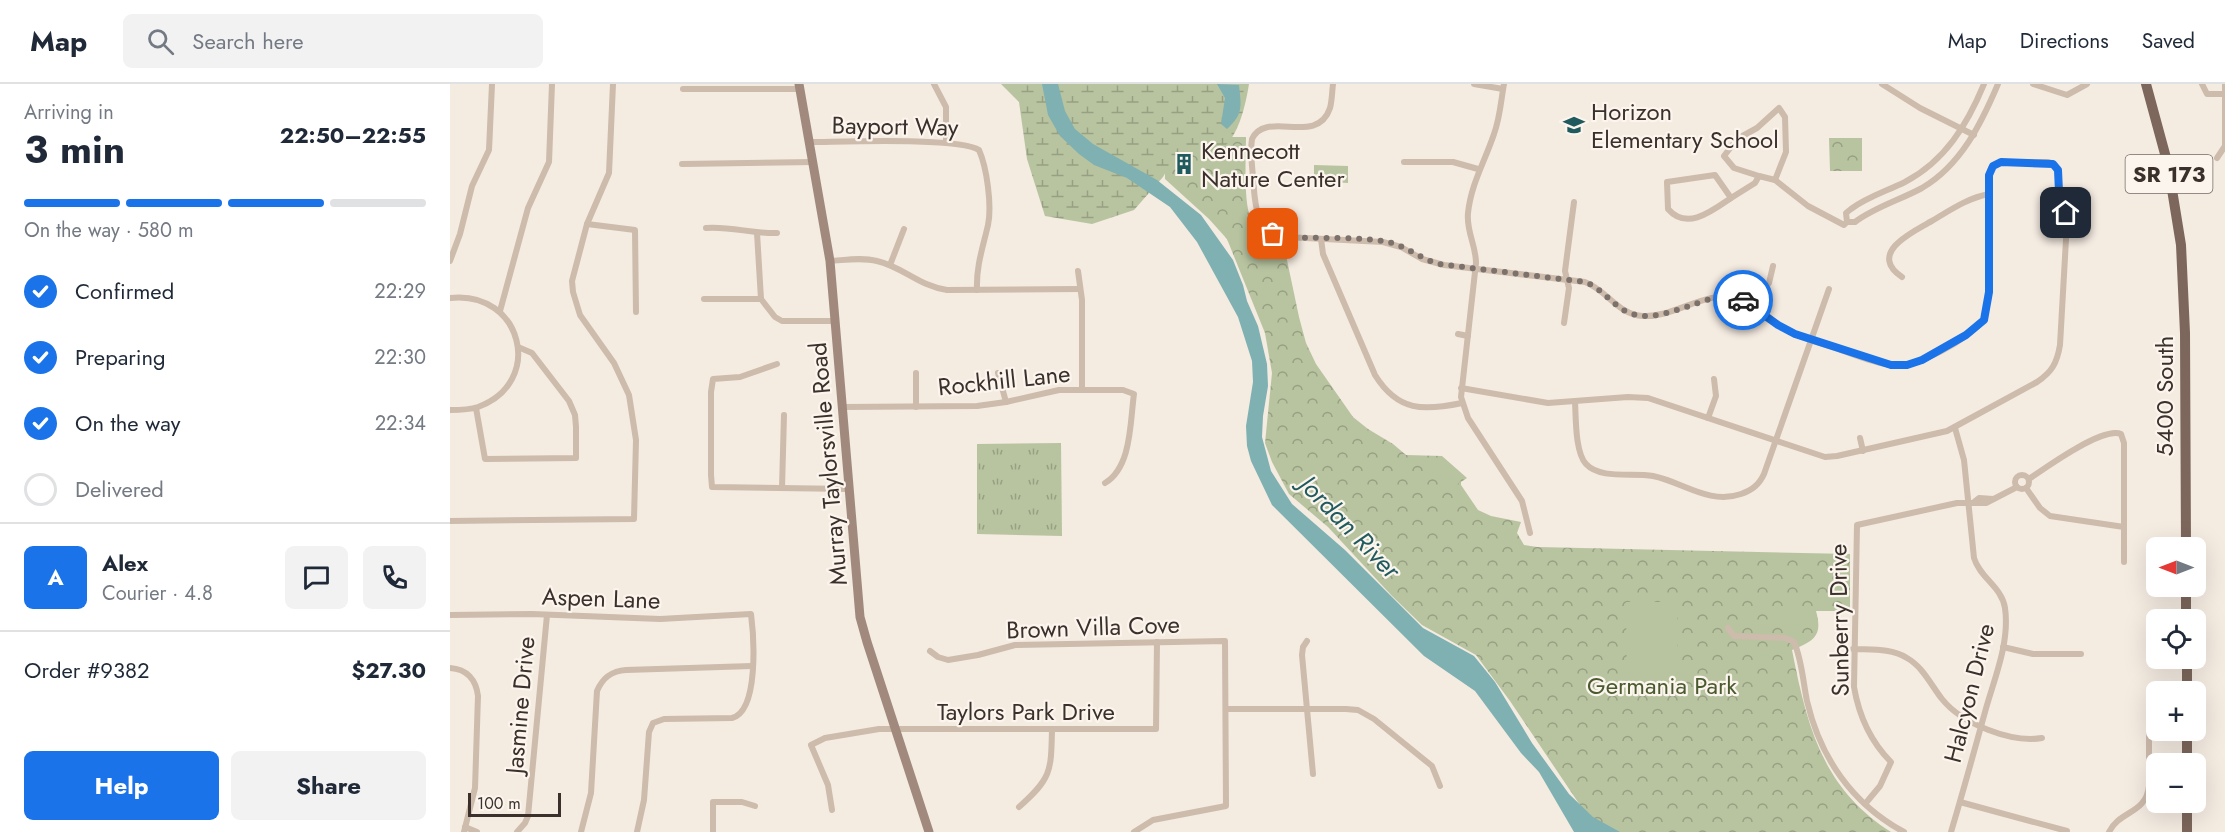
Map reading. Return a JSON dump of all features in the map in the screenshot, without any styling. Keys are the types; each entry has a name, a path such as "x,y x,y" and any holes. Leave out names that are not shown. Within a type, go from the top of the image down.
{"main road":[{"name":"5400 South","path":"2146,84 2168,165 2181,245 2185,312 2186,537"},
{"path":"2187,813 2187,832"}],"street":[{"path":"450,261 460,234 472,186 489,150 492,84"},
{"path":"500,311 532,196 549,162 552,84"},
{"path":"450,521 634,519 636,440 629,395 614,363 580,315 572,281 587,224 609,173 613,84"},
{"path":"934,84 946,107 946,142"},
{"path":"1333,84 1330,108 1318,123 1304,128 1263,128 1257,131 1251,139 1256,208 1262,225 1277,236 1388,242 1430,262 1585,282 1596,287 1623,310 1639,316 1654,315 1719,297 1734,297 1752,305 1783,328 1812,340 1880,363 1902,366 1922,360 1976,328 1984,320 1988,299 1990,170 1997,163 2048,162 2056,166 2059,192 2067,222 2060,345 2056,363 2049,373 2037,382 1954,428 1932,436 1825,457 1643,397 1544,403 1461,388"},
{"path":"1474,84 1504,86 1496,130 1478,169 1470,195 1467,217 1476,256 1476,269 1461,388 1462,403 1468,418 1520,497 1530,532"},
{"path":"1882,84 1920,108 1974,135"},
{"path":"1845,224 1846,213 1854,206 1902,184 1927,168 1947,150 1962,128 1984,84"},
{"path":"1775,180 1786,152 1785,117 1779,108 1757,128 1737,140 1724,156 1734,168 1775,180 1808,206 1845,224 1855,222 1928,183 1950,165 1974,135 1998,84"},
{"path":"2033,84 2067,95 2087,84"},
{"path":"2202,84 2207,94 2224,94"},
{"path":"2217,158 2225,146 2224,84"},
{"path":"683,89 799,86"},
{"name":"Murray Taylorsville Road","path":"799,86 830,261 861,617 867,642 929,832"},
{"name":"Bayport Way","path":"810,142 946,142 971,146 979,150 989,213 976,268 977,290"},
{"path":"682,164 813,162"},
{"path":"1404,162 1452,162 1478,169"},
{"path":"1731,198 1715,175 1667,182 1668,208 1685,220 1702,215 1731,198 1755,183 1759,176"},
{"path":"1902,277 1890,263 1897,242 1954,207 1989,194"},
{"path":"1564,323 1569,288 1565,271 1574,202"},
{"path":"587,224 635,230 636,312"},
{"path":"706,228 723,227 757,233 777,233"},
{"path":"890,265 904,229"},
{"path":"757,233 760,300 775,317 782,321 836,321"},
{"path":"1321,239 1323,254 1375,375 1382,386 1398,400 1417,407 1439,408 1462,403"},
{"path":"830,261 865,259 890,265 928,286 947,290 1080,289"},
{"path":"1752,305 1769,283 1773,266"},
{"path":"1078,271 1083,318 1082,389"},
{"path":"1575,402 1579,452 1591,468 1602,472 1659,478 1714,498 1737,496 1756,486 1763,477 1829,289"},
{"path":"450,298 474,299 500,311 512,328 518,347 517,363 508,386 496,397 476,408 450,410"},
{"path":"704,300 760,300"},
{"path":"1458,334 1468,336"},
{"path":"476,408 485,459 576,458 575,415 569,401 532,353 518,347"},
{"path":"777,364 740,377 713,380 711,392 712,487 849,489"},
{"path":"916,373 916,407"},
{"path":"998,373 1006,402"},
{"path":"1708,418 1716,396 1714,379"},
{"name":"Rockhill Lane","path":"843,407 977,406 1059,390 1123,390 1134,394 1131,434 1117,471 1112,479 1105,483"},
{"path":"782,488 784,415"},
{"name":"Halcyon Drive","path":"1952,832 2003,647 2006,624 2003,600 1976,564 1973,553 1971,502 1963,454 1954,428"},
{"path":"2029,479 2074,450 2110,432 2118,432 2123,436 2124,562"},
{"path":"1860,438 1863,451"},
{"path":"2018,488 2015,482 2017,477 2024,475 2029,479"},
{"path":"2026,488 2029,479"},
{"path":"1971,502 1980,505 2018,488 2026,488"},
{"path":"2026,488 2043,511 2052,517 2124,526"},
{"name":"Sunberry Drive","path":"1865,804 1880,786 1891,762 1870,736 1860,712 1853,679 1857,525 1971,502"},
{"name":"Aspen Lane","path":"450,615 547,615 660,619 751,614 752,666"},
{"name":"Jasmine Drive","path":"517,832 528,816 547,615"},
{"path":"1728,628 1734,636 1786,638 1794,642 1815,729 1827,756 1841,778 1865,804 1884,820 1904,832"},
{"name":"Brown Villa Cove","path":"930,651 948,660 978,656 1015,645 1225,641 1226,709"},
{"path":"1307,641 1302,655 1313,774"},
{"name":"Taylors Park Drive","path":"832,810 828,785 811,746 825,738 879,729 1156,729 1157,642"},
{"path":"2003,647 2033,654 2081,654"},
{"path":"1853,649 1890,651 1905,656 1919,667 1952,710 1968,721 2026,740 2042,738"},
{"path":"581,832 591,793 597,691 604,679 613,672 627,670 752,666 752,679 747,701 742,713 738,716 664,719 653,723 649,732 644,800 637,832"},
{"path":"450,669 461,670 467,674 474,681 477,690 475,788 465,830 477,832"},
{"path":"1134,832 1153,820 1226,806 1226,709 1358,710 1374,719 1432,766 1440,786"},
{"path":"1019,807 1042,786 1047,777 1051,763 1052,729"},
{"path":"2109,832 2116,821 2140,806 2149,790 2149,741"},
{"path":"713,832 713,802 741,802 755,806"},
{"path":"1960,802 2067,831"}],"green space":[{"path":"1001,84 1249,84 1240,122 1224,147 1213,152 1174,157 1163,177 1134,210 1092,224 1045,216 1027,159 1019,102"},
{"name":"Germania Park","path":"1164,137 1246,137 1249,214 1262,232 1283,241 1299,317 1306,343 1316,364 1353,417 1406,455 1442,456 1467,478 1461,482 1461,485 1478,510 1491,516 1521,522 1517,533 1524,545 1850,554 1850,611 1816,611 1818,626 1815,636 1806,644 1792,650 1804,704 1821,753 1833,775 1849,796 1868,815 1891,832 1614,832 1590,820 1510,701 1476,655 1422,625 1328,527 1289,494 1265,443 1272,373 1265,333 1227,239 1209,219 1165,179"},
{"path":"1829,138 1862,138 1862,171 1830,171"},
{"path":"1314,165 1348,166 1348,183 1314,181"},
{"path":"1061,443 1062,536 977,534 977,444"},
{"path":"1439,457 1464,476 1455,488 1430,470"},
{"path":"1626,602 1677,602 1678,687 1627,687"},
{"path":"1779,610 1803,611 1802,628 1778,627"}],"water":[{"path":"1042,84 1058,84 1065,111 1075,129 1093,144 1157,180 1201,215 1233,260 1258,326 1267,364 1268,386 1262,437 1271,471 1292,504 1345,550 1423,628 1474,656 1495,682 1532,743 1569,794 1593,817 1620,832 1574,832 1539,772 1521,753 1475,691 1424,656 1272,505 1251,461 1247,446 1246,426 1253,382 1252,361 1238,317 1197,242 1170,207 1127,178 1094,165 1060,136 1048,115"},
{"path":"1217,84 1239,85 1241,104 1239,114 1227,129 1221,124 1225,98"}],"way so far":[{"path":"1273,234 1286,237 1383,242 1401,247 1422,259 1449,266 1585,282 1599,289 1623,310 1639,316 1654,315 1719,297 1730,296 1743,300"}],"place":[{"name":"Horizon Elementary School","path":"1574,125"},
{"name":"Kennecott Nature Center","path":"1184,164"}],"route":[{"path":"1743,300 1783,328 1800,336 1875,362 1896,366 1912,364 1966,335 1984,320 1989,292 1989,175 1993,166 2001,162 2048,162 2053,164 2058,170 2059,192 2066,213"}],"water label":[{"name":"Jordan River","path":"1350,527"}]}
